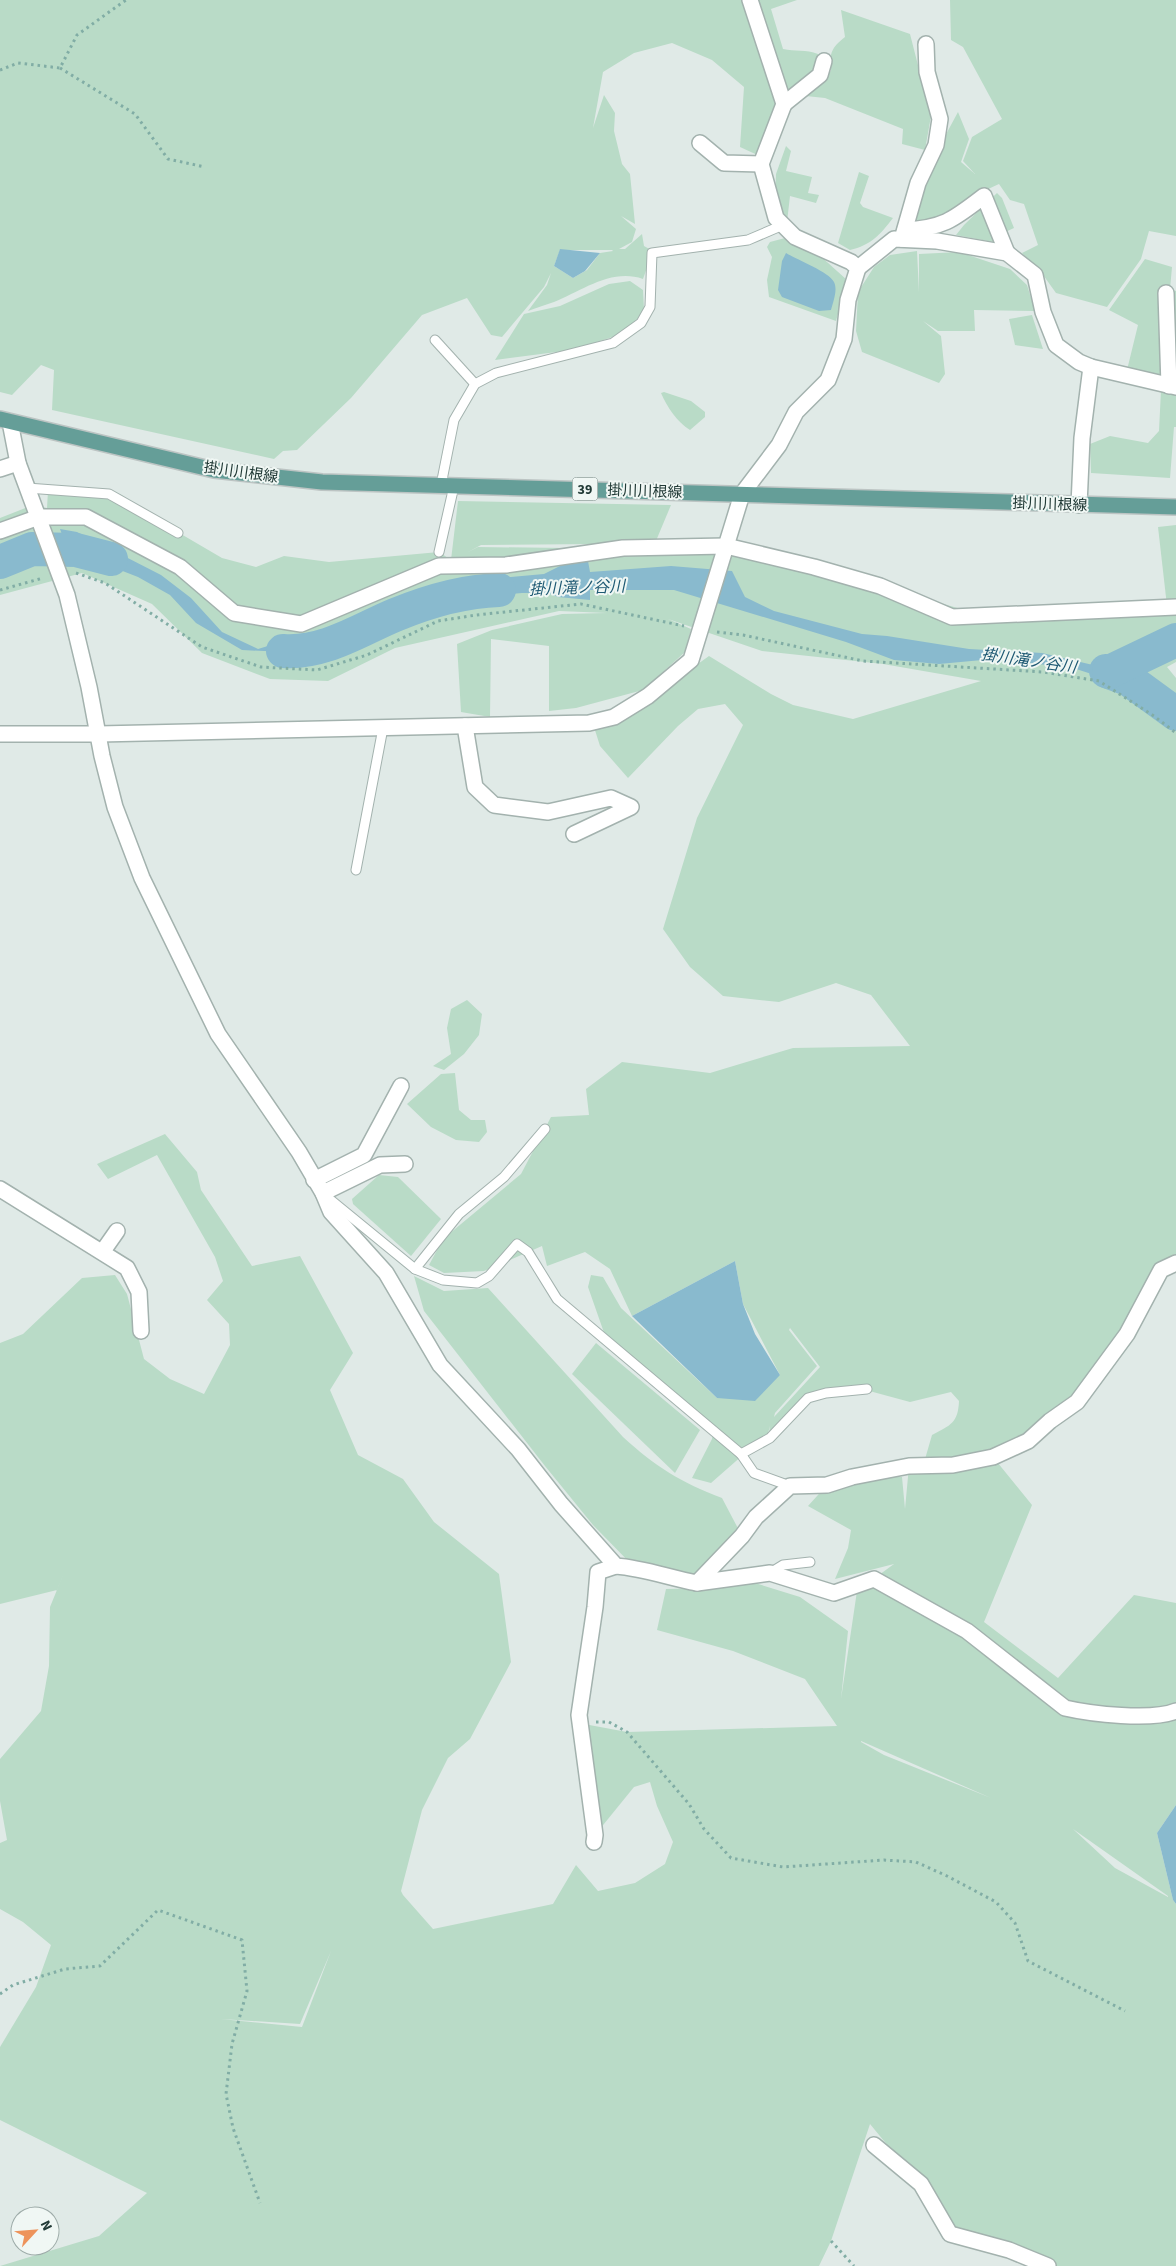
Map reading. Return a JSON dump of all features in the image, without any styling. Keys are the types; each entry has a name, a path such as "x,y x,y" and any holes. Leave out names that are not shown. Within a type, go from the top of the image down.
{"main road":[{"name":"掛川川根線","path":"5,421 214,470 322,482 1176,507"}],"street":[{"path":"750,0 784,104"},
{"path":"903,235 918,183 936,145 940,118 927,72 926,44"},
{"path":"824,61 820,75 784,104 761,164 776,218 795,237 850,262 858,268"},
{"path":"700,143 724,163 761,164"},
{"path":"0,734 98,734 589,723 614,717 648,696 691,660 742,494 779,445 796,412 828,380 844,339 848,300 858,268 894,239 954,219 984,196 1007,253"},
{"path":"903,235 1007,253 1035,275 1043,312 1056,345 1079,362 1091,367 1172,387 1166,293"},
{"path":"1079,505 1082,438 1091,367"},
{"path":"5,421 18,463 67,595 90,688 102,756 114,807 142,878 218,1034 299,1152 331,1212 386,1273 440,1365 518,1449 561,1504 616,1566"},
{"path":"0,469 18,463"},
{"path":"0,531 86,517 180,567 234,613 301,624 439,566 506,565 623,548 726,546 814,567 880,586 952,617 1176,607"},
{"path":"465,726 475,787 494,805 548,812 611,798 631,807 574,834"},
{"path":"314,1180 364,1155 401,1086"},
{"path":"323,1194 380,1165 405,1164"},
{"path":"0,1189 103,1251 127,1268 139,1292 141,1331"},
{"path":"103,1251 117,1232"},
{"path":"697,1583 742,1536 756,1517 790,1486 827,1485 852,1477 909,1466 953,1465 993,1457 1028,1441 1050,1421 1077,1402 1127,1334 1161,1270 1176,1263"},
{"path":"594,1842 595,1835 579,1715 595,1607 598,1572 616,1566 634,1567 653,1574 697,1583 770,1573 834,1593 874,1579 967,1631 1065,1708 1080,1711 1164,1716 1176,1711"},
{"path":"874,2145 921,2184 950,2234 1009,2250 1048,2266"}],"lane":[{"path":"439,552 454,420 475,384 496,372 613,343 642,323 650,307 652,253 748,240 783,225"},
{"path":"435,340 475,384"},
{"path":"27,488 109,494 178,532"},
{"path":"356,870 383,728"},
{"path":"415,1269 459,1214 504,1177 545,1128"},
{"path":"323,1194 415,1269 443,1280 478,1283 489,1276 517,1244 528,1252 557,1299 742,1454 754,1474 790,1486"},
{"path":"742,1454 770,1438 808,1398 826,1393 867,1389"},
{"path":"770,1573 783,1565 810,1562"}],"path":[{"path":"60,68 77,35 126,0"},
{"path":"0,70 18,63 60,68 135,114 168,159 205,167"},
{"path":"0,590 58,573 74,572 105,583 202,647 261,667 317,670 367,656 438,621 581,604 699,630 743,635 863,661 1043,672 1099,680 1154,716 1176,733"},
{"path":"580,1722 609,1722 627,1732 689,1804 704,1829 731,1858 783,1867 884,1860 916,1862 948,1876 996,1902 1015,1923 1028,1961 1125,2011"},
{"path":"0,1994 13,1985 66,1969 100,1966 158,1910 242,1940 247,1991 232,2044 226,2094 233,2128 260,2203"},
{"path":"831,2241 854,2266"}],"green space":[{"path":"0,0 797,0 771,9 783,49 818,54 822,68 795,85 783,100 766,159 740,147 744,87 712,60 672,43 634,53 603,72 593,128 604,95 615,113 614,131 622,164 630,174 635,224 621,216 636,229 632,242 619,249 625,249 642,234 644,246 653,251 643,279 620,276 597,282 554,302 528,311 547,285 551,273 544,287 502,337 491,335 467,298 422,315 351,398 297,450 283,451 274,459 52,410 54,370 41,365 12,395 0,392","holes":["560,250 612,250 600,253 587,270 573,278 554,266"]},
{"path":"950,0 1176,0 1176,236 1149,231 1141,259 1107,307 1056,293 1041,272 1022,253 1038,245 1024,204 1010,200 999,184 986,190 937,224 909,221 913,202 925,186 944,138 958,112 969,139 961,162 975,174 963,161 972,137 1002,119 963,47 951,40"},
{"path":"841,10 910,34 931,116 925,150 902,144 903,129 825,98 796,95 803,87 831,71 830,60 832,52 845,37"},
{"path":"786,146 791,151 786,171 812,177 808,193 819,195 816,203 790,196 787,222 775,200 776,174"},
{"path":"859,172 869,176 860,203 863,207 893,218 869,242 850,250 838,243"},
{"path":"997,193 1002,198 1014,228 1001,234 998,243 956,235 964,225"},
{"path":"785,238 817,253 847,280 836,321 769,297 767,280 772,257 767,247 770,242"},
{"path":"917,251 919,292 919,254 959,252 1010,269 1027,285 1035,311 974,310 975,331 938,331 923,321 941,336 945,374 939,383 862,352 856,331 858,292 874,267 890,255"},
{"path":"1145,259 1172,267 1170,289 1176,291 1176,379 1127,370 1138,325 1109,310"},
{"path":"630,281 643,290 644,309 628,332 572,350 495,360 524,314 560,306 609,284"},
{"path":"1032,315 1043,349 1015,345 1009,319"},
{"path":"1161,390 1176,394 1176,427 1174,427 1170,478 1091,473 1090,444 1110,436 1148,443 1159,431"},
{"path":"664,392 691,401 705,412 705,417 690,430 669,409 661,393"},
{"path":"48,491 120,494 169,527 222,558 256,567 284,556 329,562 439,552 451,560 458,501 671,505 653,548 726,546 814,567 961,609 1176,610 1176,662 1167,667 1176,678 1176,1260 1092,1382 1050,1421 993,1457 1032,1505 984,1622 1058,1678 1134,1595 1176,1603 1176,1805 1157,1833 1173,1900 1176,1904 1176,2266 1038,2266 964,2238 870,2124 831,2241 819,2266 0,2266 33,2256 60,2256 60,2248 99,2236 147,2193 0,2120 0,2047 36,1987 51,1945 23,1922 0,1909 0,1843 7,1840 0,1801 0,1759 41,1711 49,1666 50,1607 57,1590 0,1604 0,1343 23,1334 82,1278 115,1275 127,1294 144,1359 170,1379 204,1394 230,1345 229,1324 207,1300 223,1281 215,1257 157,1155 108,1179 97,1164 165,1134 197,1172 201,1190 252,1266 300,1256 353,1353 330,1390 358,1455 403,1479 434,1522 499,1574 511,1662 470,1739 448,1758 422,1810 401,1891 403,1895 433,1929 553,1904 576,1865 598,1891 635,1883 665,1864 673,1842 657,1806 650,1782 634,1787 595,1835 584,1724 627,1732 837,1726 805,1679 733,1651 657,1630 666,1589 706,1588 752,1582 800,1597 848,1631 841,1699 857,1591 894,1564 835,1579 848,1548 851,1530 808,1506 827,1485 852,1477 902,1477 905,1509 909,1466 923,1466 932,1435 944,1429 955,1419 959,1401 951,1392 910,1402 862,1389 813,1397 768,1439 770,1426 768,1433 711,1483 692,1478 712,1439 714,1426 608,1344 588,1287 591,1275 603,1277 621,1308 717,1398 780,1375 743,1304 735,1261 632,1316 610,1269 585,1252 547,1266 542,1246 484,1271 444,1273 429,1265 443,1239 521,1174 551,1117 589,1115 586,1089 622,1062 710,1073 793,1048 910,1046 871,995 836,983 779,1002 723,996 690,967 663,929 697,818 743,725 725,704 698,709 678,726 628,778 600,746 594,727 646,701 709,656 771,694 793,705 853,719 981,681 883,664 762,651 668,619 691,629 685,652 643,690 576,708 549,711 549,646 491,639 490,717 461,712 457,644 492,630 562,614 607,613 559,611 395,648 328,681 270,679 202,653 152,604 82,573 0,595 0,518 33,505 47,508","holes":["597,544 643,549 478,547 468,552 481,545","790,1328 820,1367 774,1417 775,1413 817,1366 789,1330","861,1741 991,1798 884,1755","1073,1829 1168,1897 1115,1868","331,1951 302,2027 221,2019 300,2024"]},
{"path":"1176,525 1176,607 1167,606 1158,527"},
{"path":"467,1000 482,1014 479,1035 464,1054 444,1070 433,1066 451,1054 447,1028 451,1009"},
{"path":"455,1073 459,1110 471,1120 485,1120 487,1132 479,1142 456,1140 431,1127 407,1104 441,1074"},
{"path":"379,1175 398,1177 441,1219 411,1256 353,1204 352,1199"},
{"path":"414,1276 444,1291 488,1288 623,1437 646,1457 669,1473 693,1486 722,1498 742,1536 697,1583 634,1567 593,1525 424,1311"},
{"path":"596,1343 700,1430 675,1473 572,1374"}],"water":[{"path":"560,249 600,253 585,271 573,278 554,266"},
{"path":"786,253 831,278 835,285 835,292 831,310 819,311 782,297 778,290 782,261"},
{"path":"60,529 77,532 161,575 191,598 222,632 258,649 281,642 325,638 390,613 403,612 305,653 242,650 196,623 170,595 138,577 84,556 70,557"},
{"path":"588,561 590,572 671,566 732,571 745,597 774,611 862,634 969,649 1042,653 1127,673 1157,695 1073,668 993,659 939,664 894,660 846,642 674,590 590,590 590,600 558,597 548,593 522,593 457,599 447,589 469,581 544,574 564,564"},
{"path":"735,1261 743,1304 755,1334 780,1375 755,1401 717,1398 632,1316"},
{"path":"1176,1805 1176,1904 1173,1900 1157,1833"}],"waterway":[{"name":"掛川滝ノ谷川","path":"0,562 32,549 76,550 111,559"},
{"name":"掛川滝ノ谷川","path":"283,651 313,649 327,645 395,615 433,601 472,592 499,590"},
{"name":"掛川滝ノ谷川","path":"1109,672 1176,640"},
{"path":"1106,671 1128,679 1176,714"}]}
